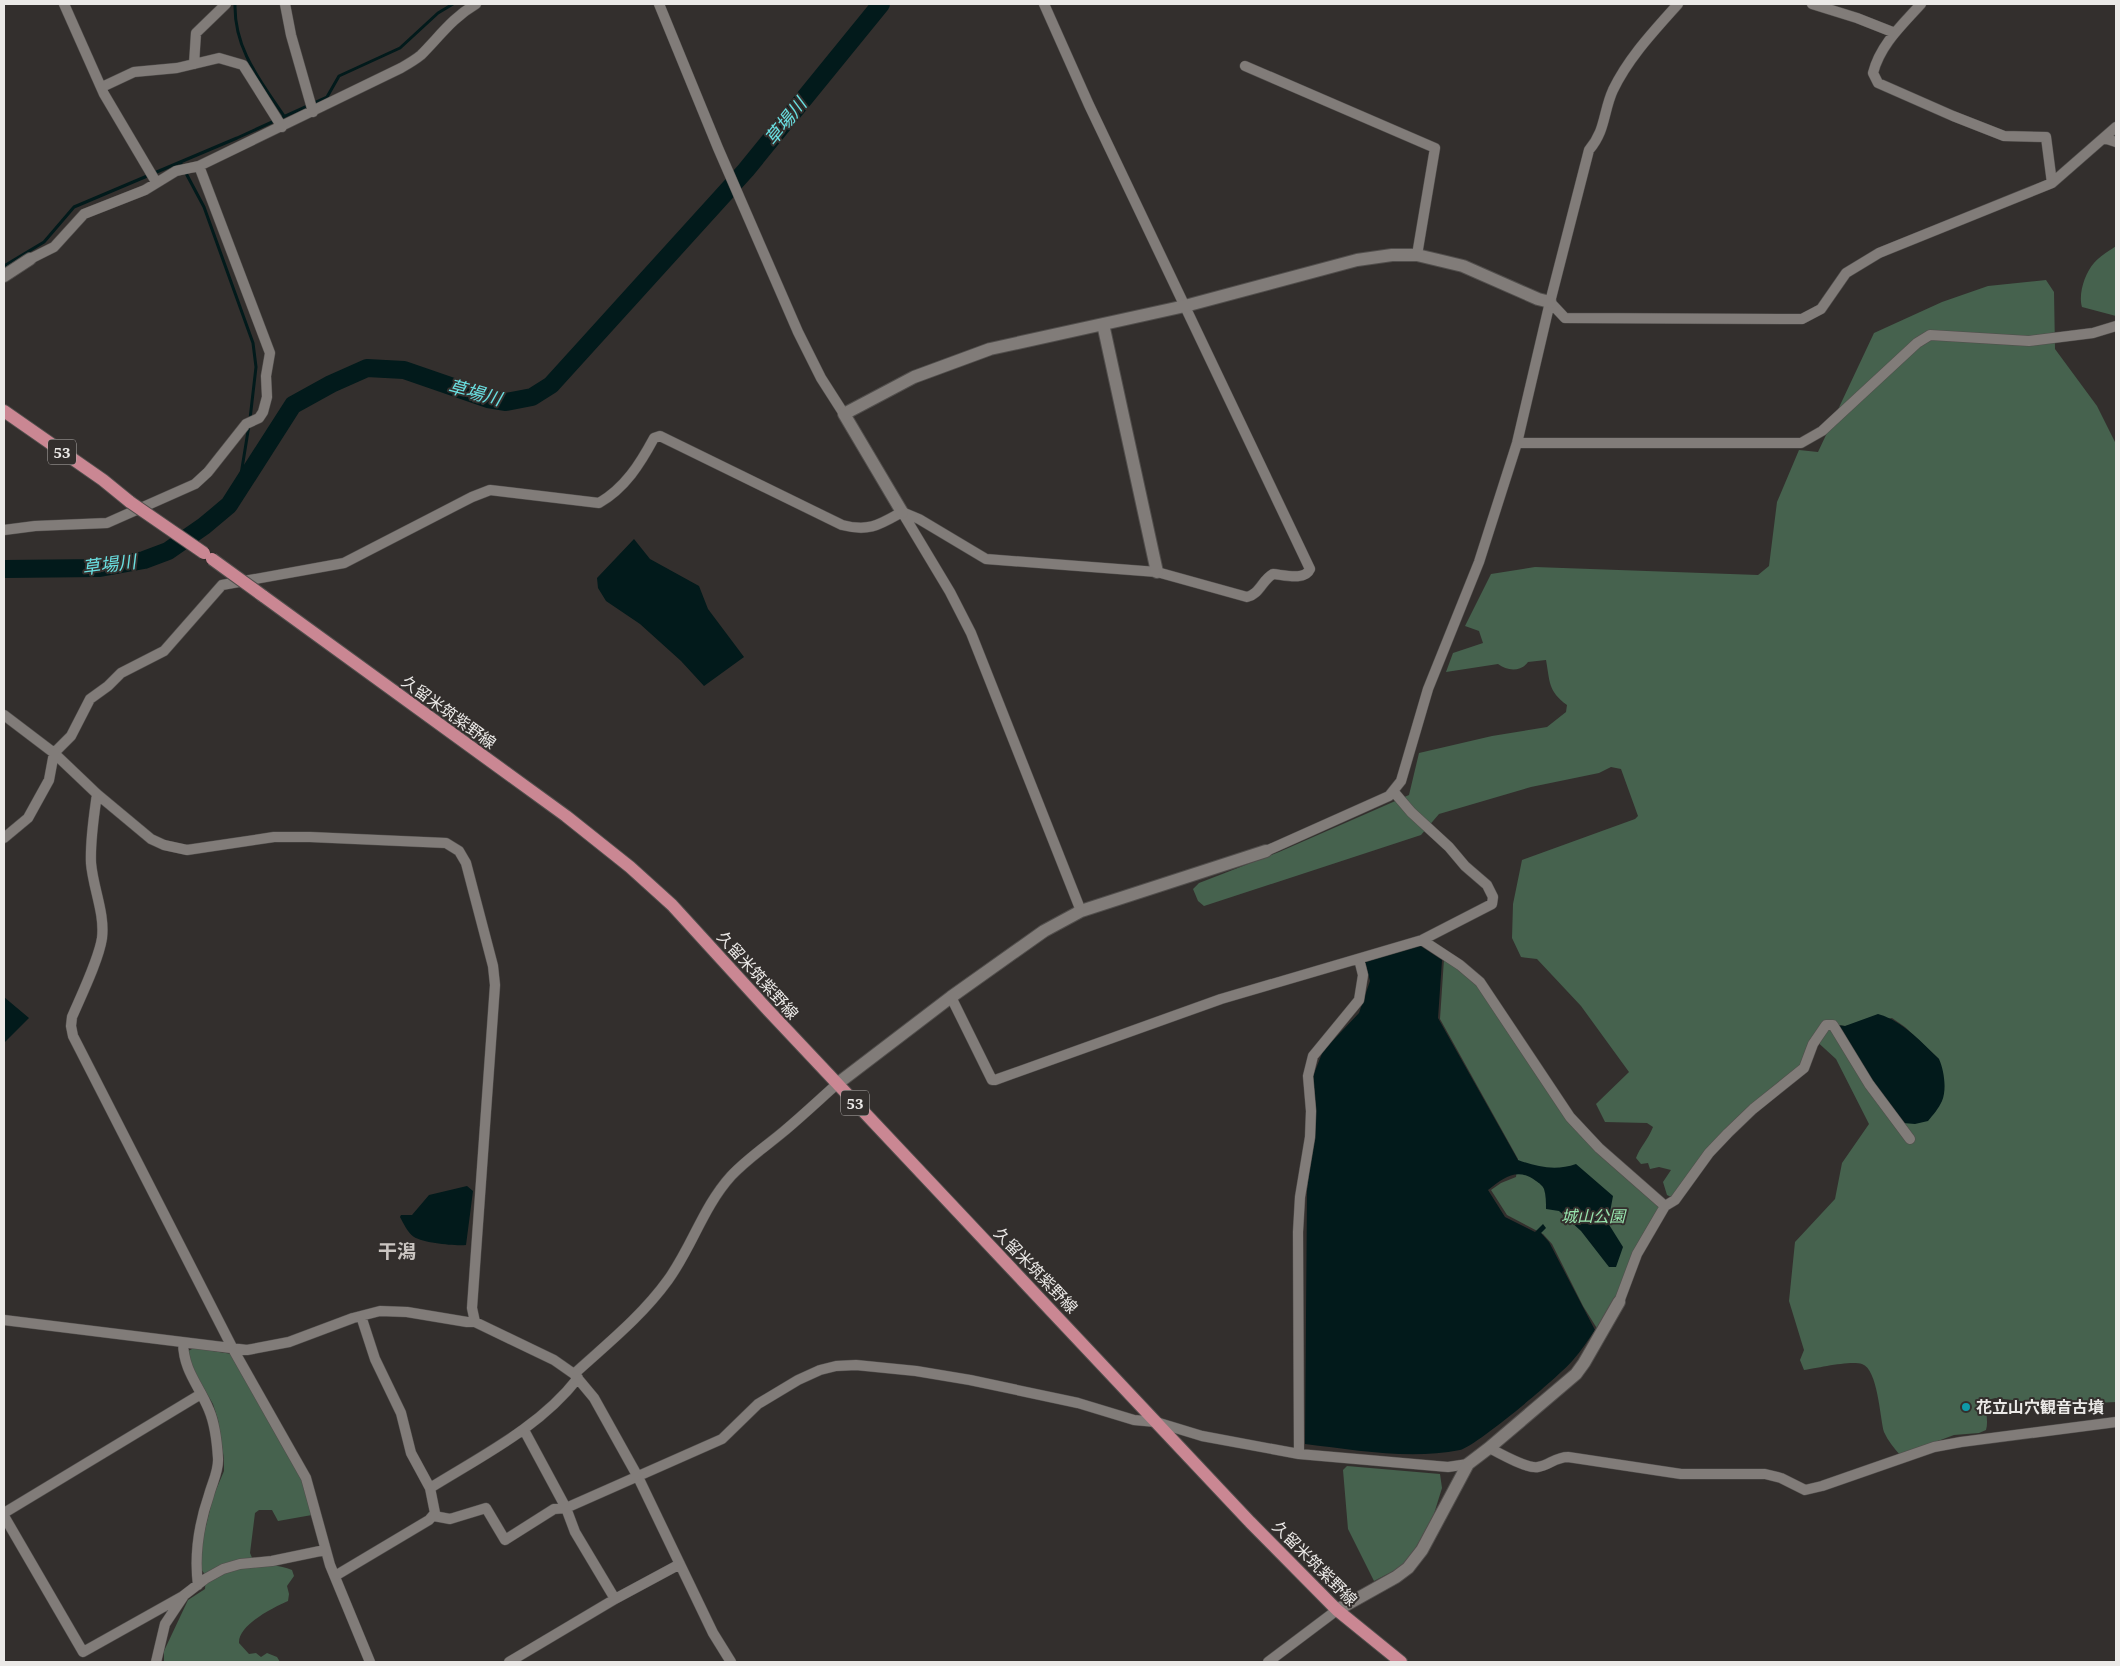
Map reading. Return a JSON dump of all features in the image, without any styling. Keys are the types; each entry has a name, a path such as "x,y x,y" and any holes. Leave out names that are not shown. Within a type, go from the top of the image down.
{"main road":[{"name":"久留米筑紫野線","path":"4,411 103,480 130,502 208,556 566,816 630,867 672,905 837,1084 1250,1522 1338,1610 1401,1662"}],"street":[{"path":"64,4 102,87 156,182"},
{"path":"194,64 196,33 226,4"},
{"path":"285,4 291,35 313,112"},
{"path":"4,276 30,259 54,247 84,214 146,190 176,171 199,166 401,68 420,55 443,28 476,4"},
{"path":"659,4 718,148 742,198 798,332 821,378 950,592 971,633 1081,911"},
{"path":"4,838 28,818 49,780 54,753 71,736 90,699 108,686 121,673 164,651 222,585 344,563 472,497 490,490 599,503 608,498 639,467 654,438 660,436 842,525 858,529 873,527 902,512 919,518 986,559 1157,572 1247,597 1257,593 1268,577 1273,574 1304,576 1309,573 1310,569 1088,105 1044,4"},
{"path":"430,1488 524,1430 563,1397 576,1376 656,1295 669,1278 711,1202 731,1176 752,1155 782,1132 837,1084 1022,945 1081,911 1266,852 1371,805 1394,792 1402,781 1428,689 1479,562 1517,443 1550,302 1590,150 1599,139 1612,92 1624,69 1645,41 1678,4"},
{"path":"1812,4 1895,33"},
{"path":"1921,4 1887,42 1876,59 1873,73 1878,82 1953,116 2004,136 2046,137 2052,183"},
{"path":"102,87 134,72 177,68 219,58 243,65 282,127"},
{"path":"1245,66 1435,148 1417,255"},
{"path":"844,414 914,377 990,349 1185,306 1358,260 1392,255 1417,255 1462,266 1538,300 1550,302 1565,318 1802,319 1821,309 1846,273 1879,253 2052,183 2116,127"},
{"path":"2104,138 2116,142"},
{"path":"4,530 35,526 106,523 188,488 208,472 246,424 259,418 263,412 267,398 266,376 270,353 199,166"},
{"path":"1103,324 1157,572"},
{"path":"1517,443 1801,443 1822,431 1917,343 1930,335 2029,341 2093,333 2116,326"},
{"path":"4,715 54,753 97,794 151,839 164,845 187,850 274,837 310,837 446,843 459,851 468,872 493,966 495,985 475,1241 472,1308 475,1322"},
{"path":"951,997 992,1080 995,1080 1221,999 1422,940 1492,904 1493,897 1487,885 1465,866 1449,847 1411,812 1394,792"},
{"path":"97,794 93,819 91,862 102,918 102,939 98,954 72,1017 73,1036 233,1348 306,1478 335,1576 370,1662"},
{"path":"1422,940 1460,965 1480,982 1570,1117 1600,1148 1664,1206"},
{"path":"1300,1454 1298,1232 1300,1197 1310,1137 1311,1111 1308,1076 1313,1056 1359,1000 1362,975 1359,959"},
{"path":"1268,1662 1338,1610 1396,1577 1416,1560 1468,1464 1576,1374 1584,1363 1619,1302 1638,1254 1664,1206 1674,1200 1709,1153 1728,1133 1753,1109 1804,1068 1813,1044 1826,1024 1833,1025 1865,1078 1910,1139"},
{"path":"4,1320 183,1344 247,1350 273,1346 380,1311 407,1312 475,1322 554,1360 576,1376 594,1398 638,1477 713,1633 731,1662"},
{"path":"361,1316 374,1359 401,1413 410,1453 430,1488 434,1502 434,1516"},
{"path":"183,1344 186,1365 214,1421 219,1460 218,1471 208,1496 197,1544 196,1567 198,1585"},
{"path":"335,1576 434,1516 450,1519 486,1508 504,1540 554,1510 566,1508 722,1439 758,1404 780,1390 820,1370 856,1364 970,1380 1078,1403 1134,1420 1156,1422 1202,1436 1300,1454 1448,1467 1468,1464"},
{"path":"201,1394 4,1514 83,1652 184,1596 223,1569 240,1564 272,1561 326,1550"},
{"path":"1489,1448 1528,1466 1538,1467 1559,1457 1568,1457 1681,1474 1765,1474 1781,1478 1805,1490 1822,1486 1934,1447 2116,1422"},
{"path":"524,1430 566,1508 575,1532 616,1599"},
{"path":"509,1662 680,1564"},
{"path":"156,1662 165,1624 184,1596"}],"green space":[{"path":"2116,246 2116,316 2082,307 2081,296 2085,278 2091,267 2099,258"},
{"path":"2046,280 2054,292 2055,349 2097,406 2116,444 2116,1402 2056,1405 1995,1398 1988,1400 1986,1430 1979,1433 1954,1435 1900,1455 1884,1432 1878,1395 1872,1375 1867,1368 1862,1364 1850,1363 1804,1370 1800,1360 1804,1350 1789,1301 1795,1242 1835,1199 1842,1163 1869,1124 1836,1059 1813,1038 1800,1066 1671,1197 1667,1195 1663,1182 1671,1170 1659,1167 1650,1169 1648,1163 1641,1164 1636,1158 1653,1127 1647,1123 1605,1122 1596,1104 1629,1072 1581,1006 1537,959 1521,957 1512,938 1513,904 1522,860 1635,819 1638,816 1621,769 1611,767 1599,773 1531,787 1439,814 1421,835 1204,906 1198,901 1193,889 1199,883 1279,852 1409,795 1419,753 1492,736 1547,727 1566,712 1567,705 1556,695 1551,686 1546,660 1528,662 1518,669 1506,668 1498,664 1446,672 1453,653 1483,643 1479,631 1465,626 1491,574 1535,567 1758,575 1769,566 1777,502 1799,450 1818,452 1874,333 1942,302 1988,286","holes":["1892,1018 1905,1027 1939,1059 1838,1025 1845,1026"]},
{"name":"城山公園","path":"1444,959 1474,979 1541,1080 1659,1206 1618,1294 1598,1330 1583,1306 1552,1244 1543,1234 1507,1215 1491,1190 1501,1183 1516,1177 1518,1159 1440,1019"},
{"path":"194,1348 232,1354 302,1478 312,1515 278,1521 272,1510 259,1510 255,1513 250,1553 253,1560 292,1570 294,1576 287,1586 288,1601 266,1612 250,1623 240,1636 239,1643 249,1654 256,1653 261,1657 267,1653 277,1657 280,1662 164,1662 164,1651 188,1600 205,1589 206,1576 201,1569 201,1546 213,1497 224,1471 218,1420 213,1404 190,1364 188,1351"},
{"path":"1347,1466 1440,1474 1442,1488 1433,1517 1415,1549 1401,1567 1374,1581 1348,1529 1343,1470"}],"water":[{"path":"634,539 650,559 699,586 708,609 744,657 704,686 681,661 640,624 606,601 598,588 597,578"},
{"path":"1419,945 1442,960 1438,1018 1518,1160 1532,1165 1554,1168 1576,1164 1613,1196 1608,1223 1623,1247 1616,1267 1609,1267 1581,1231 1559,1211 1546,1209 1545,1191 1540,1184 1529,1177 1517,1174 1500,1181 1488,1190 1505,1217 1535,1232 1543,1224 1546,1228 1541,1233 1549,1242 1595,1330 1582,1349 1565,1368 1518,1410 1469,1446 1460,1450 1441,1453 1402,1454 1305,1444 1307,1191 1316,1111 1313,1076 1323,1051 1359,1013 1370,981 1365,961"},
{"path":"4,997 29,1018 4,1043"},
{"path":"1878,1014 1895,1021 1939,1059 1944,1080 1944,1096 1928,1121 1915,1124 1903,1123 1846,1043 1837,1025 1845,1026"},
{"path":"467,1186 473,1191 466,1245 425,1241 409,1233 400,1217 401,1215 412,1215 429,1195"}],"waterway":[{"path":"235,4 236,20 244,50 258,77 284,116"},
{"path":"4,266 44,242 74,207 237,138 327,97 339,76 400,48 438,13 453,4"},
{"name":"草場川","path":"4,569 100,568 144,560 168,551 204,526 229,505 293,405 331,384 367,368 404,370 488,399 506,402 532,397 551,385 746,170 881,4"},
{"path":"180,162 204,207 253,343 256,367 250,419"},
{"path":"239,487 249,425"}],"place":[{"name":"花立山穴観音古墳","path":"1966,1407"}],"district":[{"name":"干潟","path":"397,1251"}]}
